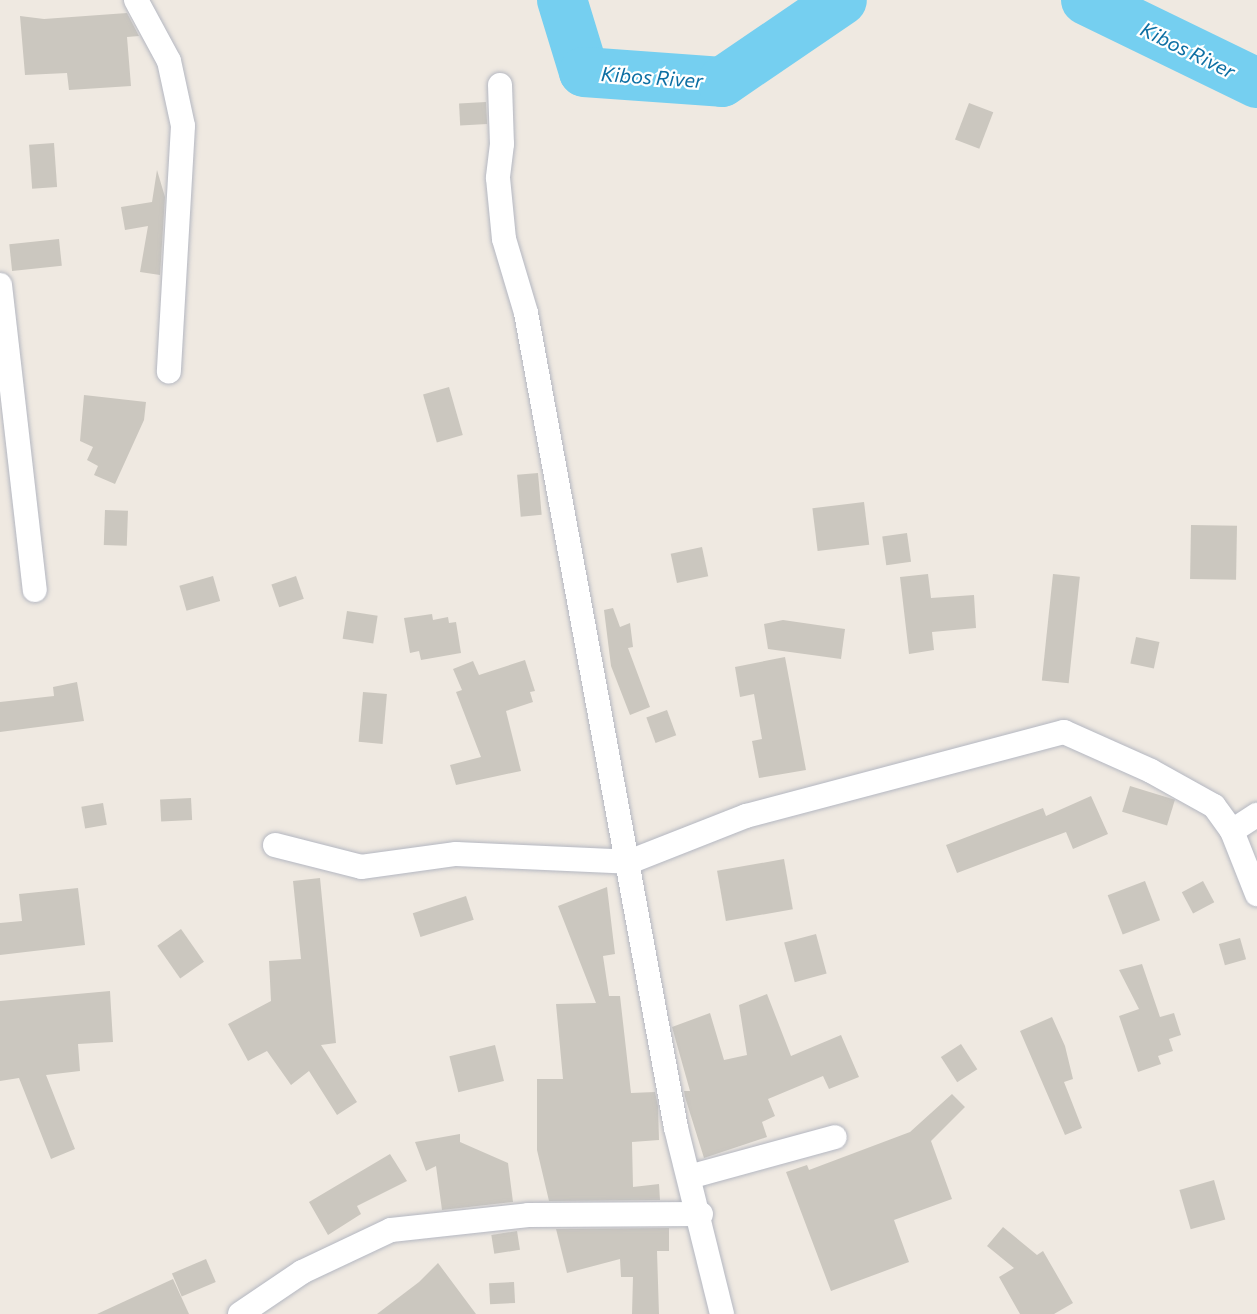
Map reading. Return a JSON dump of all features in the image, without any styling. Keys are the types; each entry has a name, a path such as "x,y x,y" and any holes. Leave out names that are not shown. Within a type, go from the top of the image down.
{"street":[{"path":"136,0 170,61 183,126 169,372"},
{"path":"500,85 502,144 498,178 504,239 526,313 629,862 634,917 689,1177 700,1214 722,1314"},
{"path":"0,285 35,590"},
{"path":"275,845 361,867 456,854 629,862 746,816 1064,732 1185,788 1214,806 1232,831 1257,894"},
{"path":"1232,831 1257,815"},
{"path":"689,1177 835,1137"},
{"path":"240,1314 302,1272 391,1230 528,1215 700,1214"}],"building":[{"path":"127,13 139,36 127,37 131,86 69,90 67,73 25,75 20,16 44,19"},
{"path":"486,102 487,124 460,125 459,103"},
{"path":"969,103 993,112 979,149 955,139"},
{"path":"54,143 57,187 32,189 29,145"},
{"path":"157,170 165,197 160,275 140,272 148,226 125,230 121,207 152,202"},
{"path":"59,239 62,266 12,271 9,244"},
{"path":"449,387 463,435 437,443 423,394"},
{"path":"84,395 146,402 144,420 115,484 94,475 98,466 87,460 93,447 80,441"},
{"path":"538,473 542,515 521,517 517,475"},
{"path":"864,502 869,545 818,551 812,508"},
{"path":"105,510 128,511 127,546 104,545"},
{"path":"1191,525 1237,526 1236,580 1190,579"},
{"path":"907,533 911,562 886,565 882,536"},
{"path":"702,547 708,576 677,583 671,554"},
{"path":"928,574 931,598 974,595 976,628 932,632 934,650 909,654 900,577"},
{"path":"1053,574 1080,577 1069,683 1042,680"},
{"path":"213,576 220,601 187,611 179,586"},
{"path":"296,576 304,599 279,607 271,584"},
{"path":"613,608 620,627 630,623 633,647 628,648 650,707 630,715 611,666 604,610"},
{"path":"347,611 378,616 373,644 343,639"},
{"path":"432,614 433,620 448,617 449,623 456,622 461,653 421,660 419,651 410,653 404,618"},
{"path":"783,620 845,629 841,659 768,649 764,624"},
{"path":"1136,637 1159,642 1154,668 1130,663"},
{"path":"785,657 806,770 759,778 752,741 762,739 754,694 740,697 735,667"},
{"path":"525,660 535,691 530,692 533,702 506,711 521,771 456,785 450,765 481,757 456,692 462,690 453,669 473,661 479,675"},
{"path":"77,682 84,721 0,732 0,702 54,696 53,687"},
{"path":"363,692 387,694 383,744 359,742"},
{"path":"667,710 676,735 656,743 646,718"},
{"path":"1130,786 1175,800 1167,826 1122,812"},
{"path":"1091,796 1108,834 1073,849 1066,832 957,873 946,845 1043,808 1046,816"},
{"path":"191,798 192,820 161,822 160,800"},
{"path":"103,803 107,825 85,828 81,807"},
{"path":"784,859 793,909 726,921 717,871"},
{"path":"320,878 336,1043 321,1045 357,1102 337,1115 309,1071 291,1085 267,1051 248,1061 228,1024 271,1001 269,961 301,959 293,881"},
{"path":"1145,881 1160,920 1123,935 1108,895"},
{"path":"1203,881 1214,902 1193,913 1182,892"},
{"path":"607,887 615,954 603,956 609,996 620,996 631,1093 655,1092 658,1106 659,1140 632,1142 633,1187 659,1184 660,1200 549,1201 537,1150 537,1079 563,1079 556,1004 596,1003 558,906"},
{"path":"78,888 85,945 0,955 0,923 22,921 19,894"},
{"path":"466,896 474,920 420,937 413,913"},
{"path":"181,929 204,962 180,978 157,946"},
{"path":"816,934 827,974 795,982 784,943"},
{"path":"1240,938 1246,959 1225,965 1219,944"},
{"path":"1142,964 1160,1017 1174,1013 1181,1035 1169,1039 1173,1051 1158,1056 1161,1064 1138,1072 1119,1016 1139,1009 1119,970"},
{"path":"110,991 113,1042 78,1044 80,1071 46,1075 75,1149 51,1159 19,1078 0,1081 0,1001"},
{"path":"767,994 791,1056 841,1035 859,1077 829,1089 823,1076 768,1099 775,1116 762,1122 767,1137 704,1158 685,1097 684,1091 690,1091 672,1027 710,1013 724,1060 747,1055 739,1005"},
{"path":"1052,1017 1065,1046 1073,1079 1064,1082 1082,1128 1065,1135 1020,1031"},
{"path":"961,1044 977,1069 957,1082 941,1057"},
{"path":"495,1045 504,1081 458,1092 449,1056"},
{"path":"952,1094 965,1107 931,1141 952,1199 894,1220 909,1262 831,1291 786,1172 807,1165 809,1170 910,1132"},
{"path":"460,1134 460,1142 508,1163 513,1202 442,1210 436,1166 426,1171 415,1142"},
{"path":"390,1154 407,1181 357,1206 361,1214 328,1235 309,1202"},
{"path":"1214,1180 1225,1219 1191,1229 1179,1190"},
{"path":"1003,1227 1037,1255 1043,1251 1073,1303 1054,1314 1020,1314 999,1277 1014,1268 987,1246"},
{"path":"669,1228 669,1251 657,1251 659,1314 632,1314 633,1277 621,1277 620,1259 567,1273 556,1229"},
{"path":"517,1231 520,1250 494,1254 491,1235"},
{"path":"206,1259 216,1282 182,1296 172,1273"},
{"path":"438,1263 476,1314 377,1314 419,1282"},
{"path":"173,1279 189,1314 97,1314"},
{"path":"514,1282 515,1303 490,1304 489,1283"}],"waterway":[{"name":"Kibos River","path":"562,0 584,72 722,82 842,0"},
{"name":"Kibos River","path":"1086,0 1257,83"}]}
